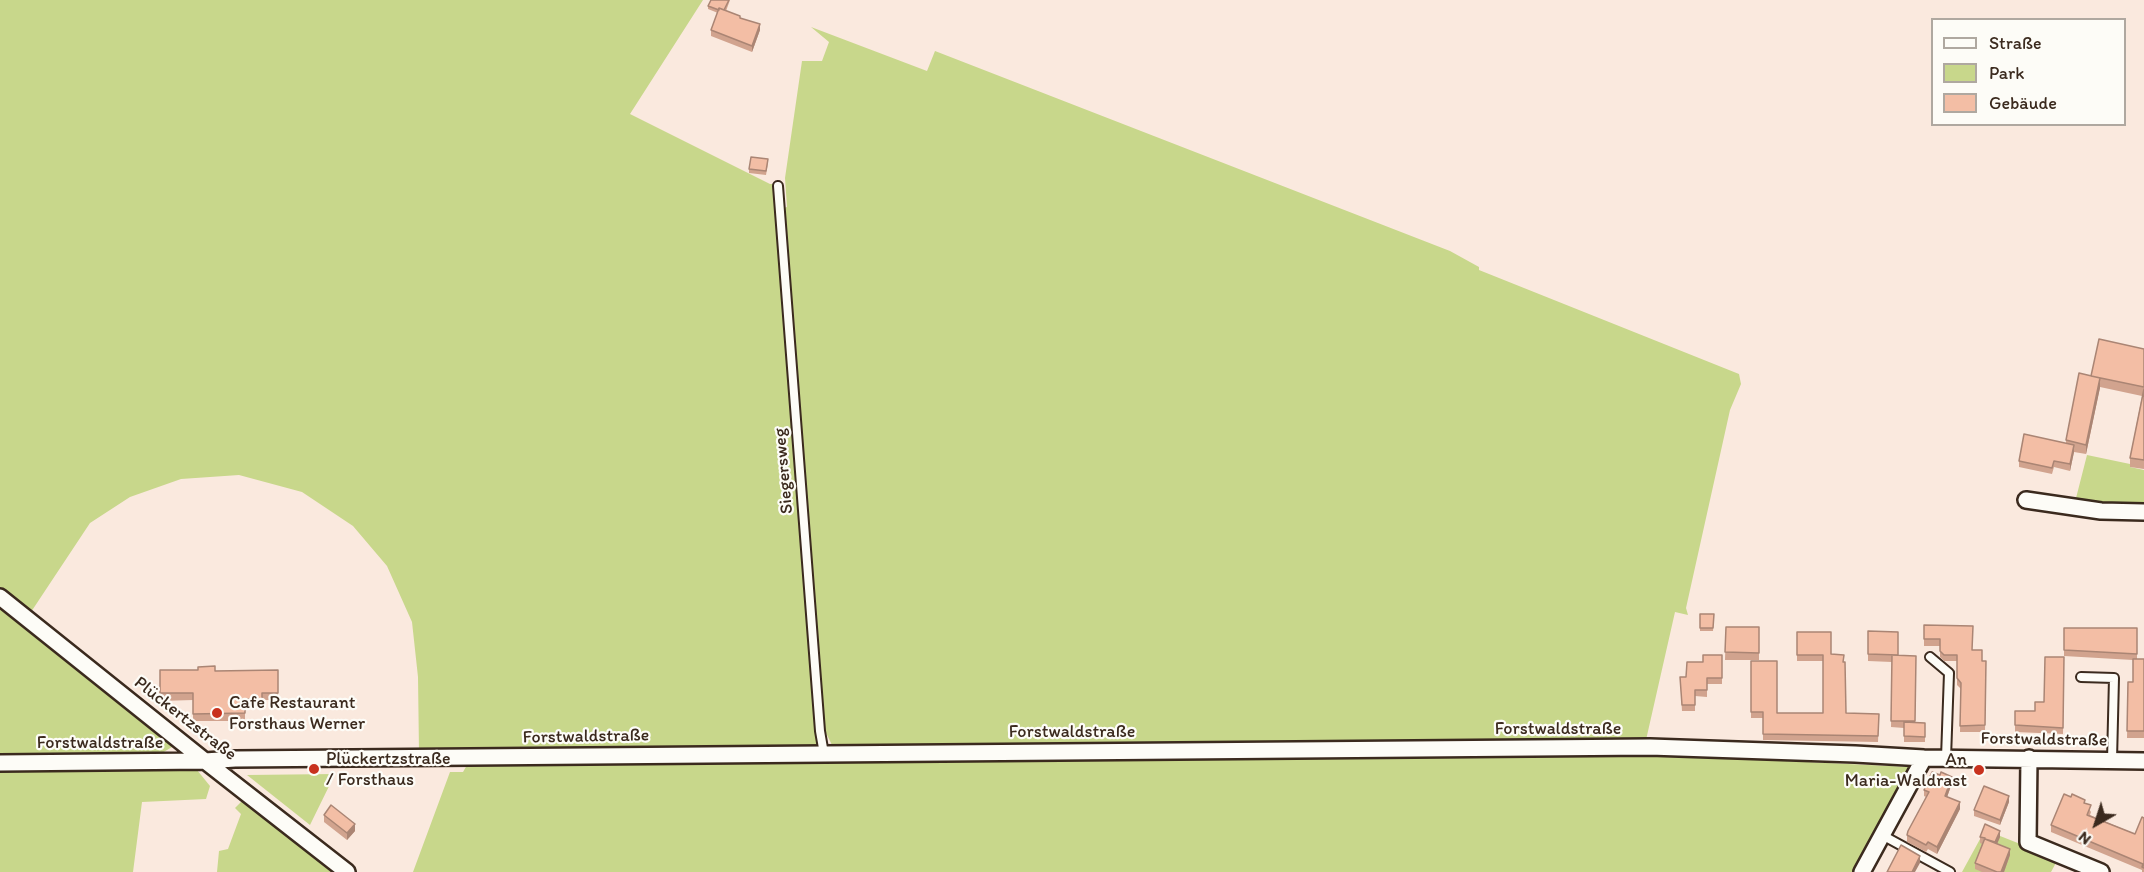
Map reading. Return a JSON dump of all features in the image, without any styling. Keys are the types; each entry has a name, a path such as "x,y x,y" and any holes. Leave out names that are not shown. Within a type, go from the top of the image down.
{"street":[{"path":"2026,500 2102,511 2144,512"},
{"name":"Plückertzstraße","path":"0,597 347,872"},
{"name":"Forstwaldstraße","path":"0,763 1650,747 1924,758 2144,760"},
{"path":"1862,872 1924,758"},
{"path":"2029,758 2028,842 2101,872"}],"lane":[{"name":"Siegersweg","path":"778,186 820,731 824,754"},
{"path":"1930,657 1949,672 1946,758"},
{"path":"2081,677 2114,678 2112,760"},
{"path":"1882,835 1950,872"}],"green space":[{"path":"0,0 703,0 630,114 770,184 776,184 818,747 419,752 418,677 412,622 387,566 353,526 302,492 239,475 181,479 130,497 90,523 31,612 0,587"},
{"path":"811,27 927,71 935,51 1450,251 1479,267 1479,270 1739,374 1741,384 1730,410 1686,608 1688,615 1675,612 1646,740 833,747 825,731 783,208 787,207 785,178 802,61 822,61 829,42"},
{"path":"2087,455 2130,464 2130,467 2144,470 2144,509 2074,506"},
{"path":"0,606 168,738 172,747 162,753 0,755"},
{"path":"1642,754 1910,767 1856,872 413,872 450,772 463,772 467,765"},
{"path":"152,768 197,770 210,786 206,799 142,802 133,872 0,872 0,770"},
{"path":"335,774 310,825 247,775"},
{"path":"243,800 334,872 217,872 219,851 228,849 241,814 235,808"},
{"path":"1985,830 2058,859 2051,872 1962,872"}],"building":[{"path":"711,0 729,0 724,10 719,8 719,10 708,6"},
{"path":"719,8 760,24 752,46 711,30"},
{"path":"751,157 768,159 766,171 749,169"},
{"path":"2099,339 2144,349 2144,387 2091,376"},
{"path":"2079,373 2100,378 2086,445 2066,440"},
{"path":"2144,389 2144,460 2130,458"},
{"path":"2024,434 2074,445 2070,464 2054,461 2052,468 2019,461"},
{"path":"1700,614 1714,614 1713,628 1700,628"},
{"path":"1924,625 1973,626 1972,650 1982,650 1982,661 1986,661 1985,725 1960,726 1961,683 1957,678 1957,655 1944,655 1940,651 1940,639 1924,639"},
{"path":"1726,627 1759,627 1759,653 1725,652"},
{"path":"2064,628 2137,628 2137,654 2064,650"},
{"path":"1868,631 1898,632 1898,655 1868,654"},
{"path":"1797,632 1831,632 1831,654 1844,655 1846,713 1879,714 1878,736 1763,734 1763,712 1751,712 1751,661 1777,661 1777,713 1823,713 1823,655 1797,655"},
{"path":"1703,655 1722,655 1722,678 1707,678 1707,690 1695,690 1695,705 1682,705 1680,677 1686,677 1687,662 1703,662"},
{"path":"1892,655 1916,656 1915,721 1891,721"},
{"path":"2045,657 2064,657 2063,728 2015,725 2015,711 2035,711 2035,702 2044,702"},
{"path":"2133,659 2144,659 2144,731 2127,731 2128,682 2133,682"},
{"path":"215,666 215,671 278,670 278,693 262,693 262,699 245,699 245,713 193,714 193,693 160,693 160,670 198,670 198,667"},
{"path":"1904,722 1925,723 1925,737 1904,736"},
{"path":"1932,772 1940,775 1941,772 1952,777 1945,796 1960,802 1937,847 1928,842 1926,845 1907,835 1929,792 1924,790"},
{"path":"1984,786 2009,796 2000,820 1974,810"},
{"path":"2064,794 2071,797 2072,794 2091,805 2087,815 2135,834 2142,817 2144,818 2144,868 2143,864 2051,825"},
{"path":"331,805 355,824 347,833 324,815"},
{"path":"1985,824 2000,831 1995,842 1985,839 2010,849 2001,872 1975,863 1985,838 1980,837"},
{"path":"1901,845 1920,856 1912,872 1887,872"}],"place":[{"name":"Cafe Restaurant Forsthaus Werner","path":"217,713"},
{"name":"Plückertzstraße / Forsthaus","path":"314,769"},
{"name":"An Maria-Waldrast","path":"1979,770"}]}
